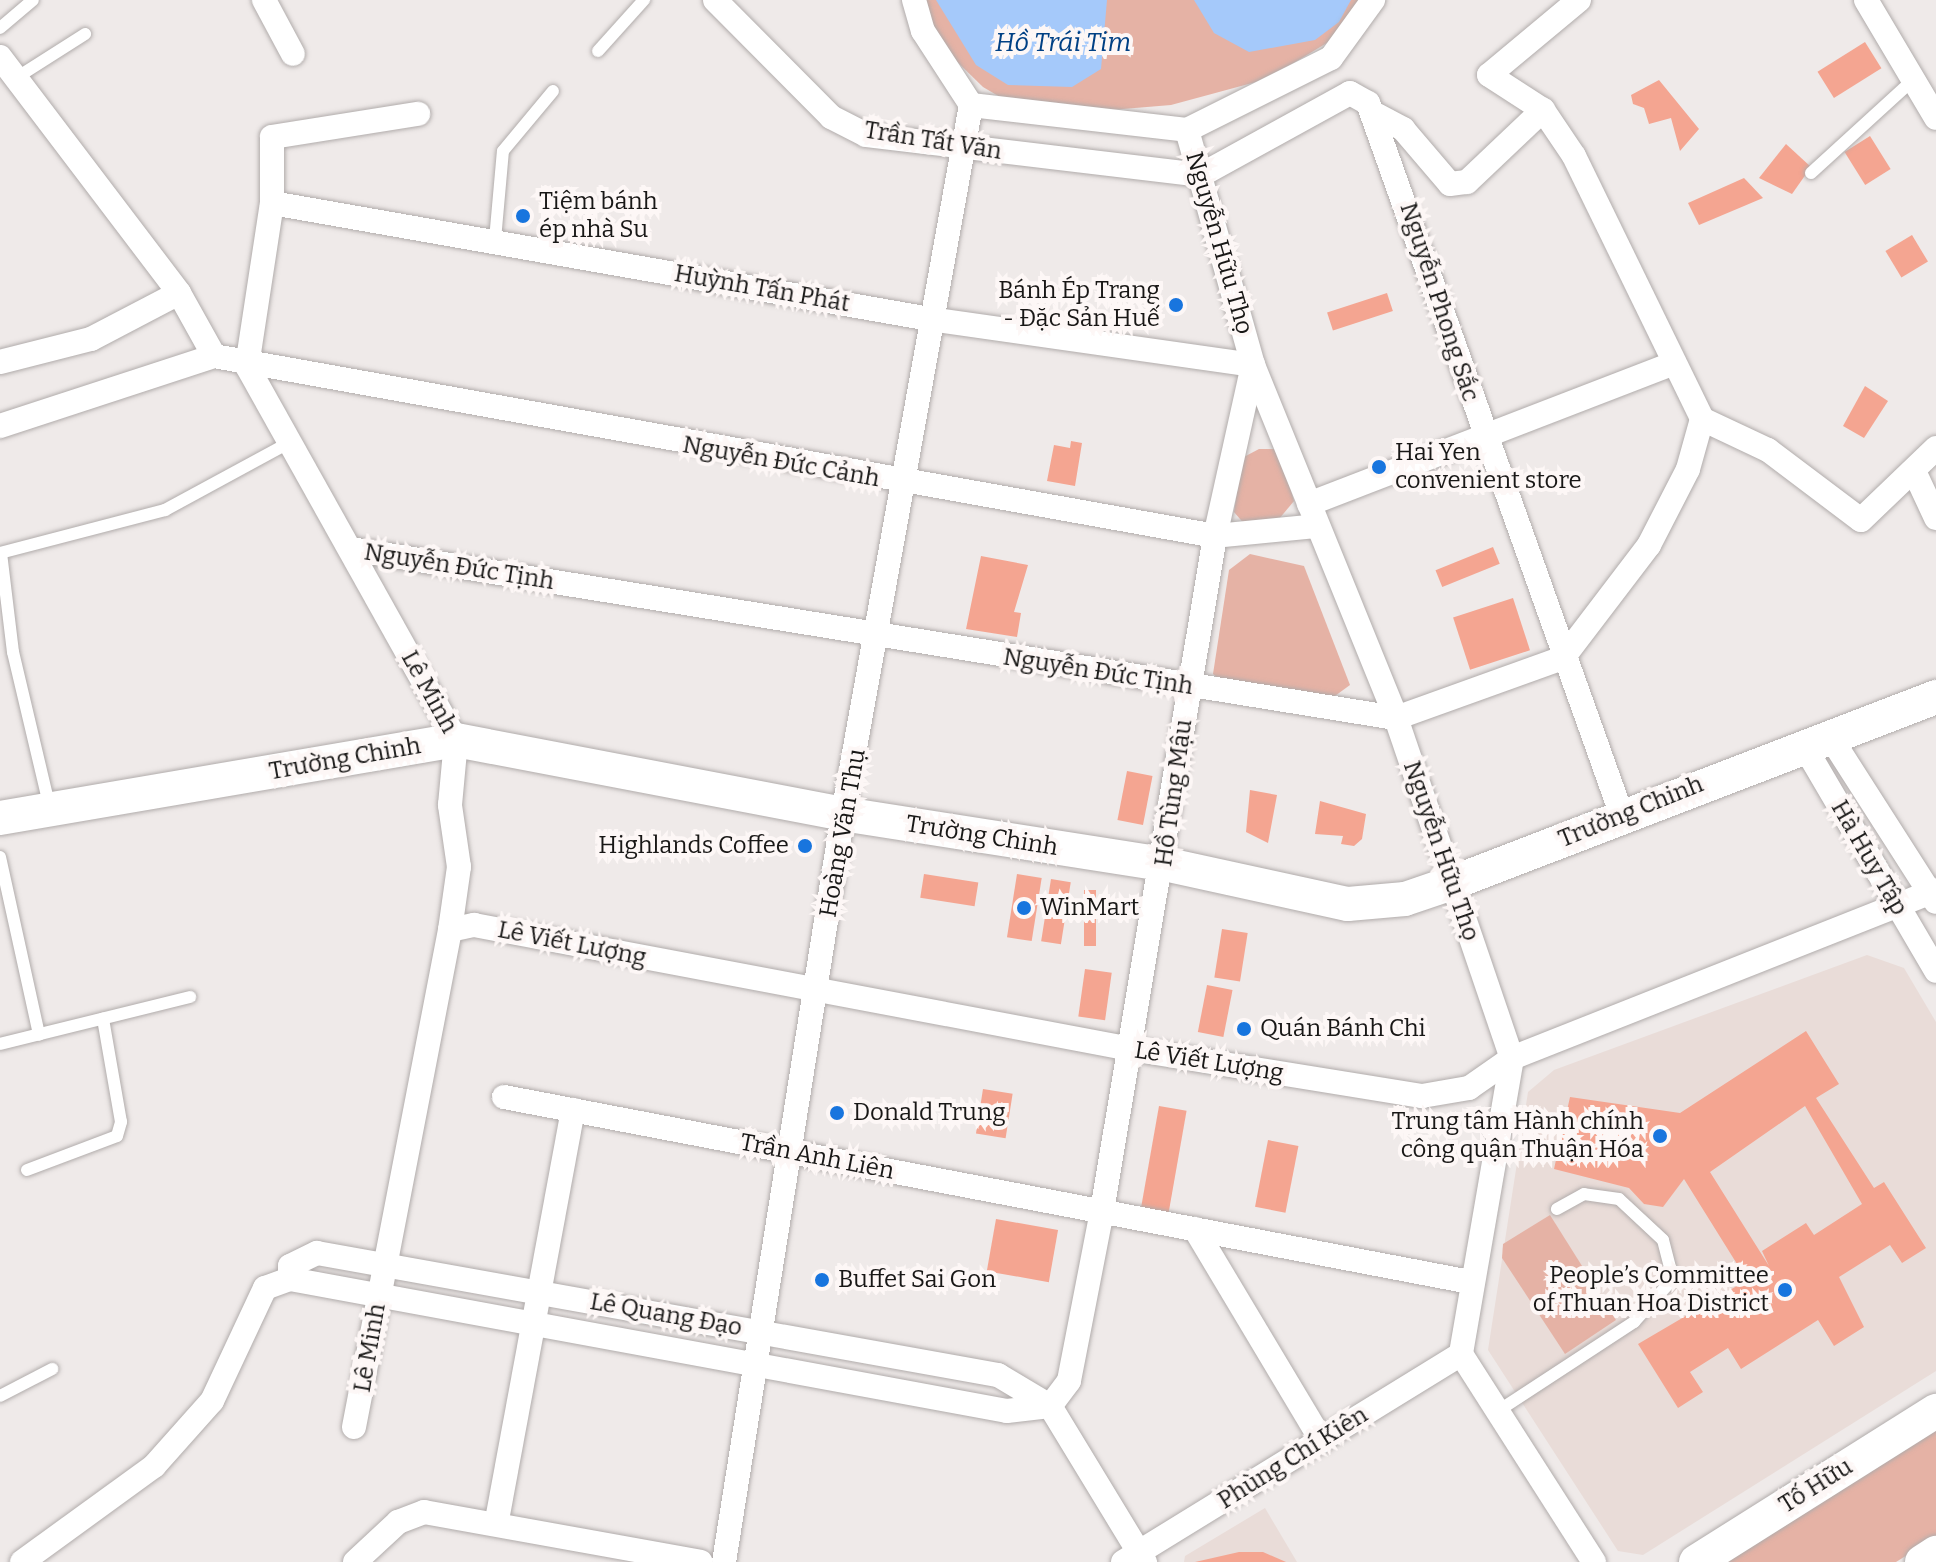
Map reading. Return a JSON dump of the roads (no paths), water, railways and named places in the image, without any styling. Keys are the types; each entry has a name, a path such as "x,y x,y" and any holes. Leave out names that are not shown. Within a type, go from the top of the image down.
{"street":[{"path":"264,0 293,54"},
{"name":"Trần Tất Văn","path":"715,0 831,117 866,135 1201,175"},
{"path":"914,0 923,31 971,105 1187,130 1331,58 1373,0"},
{"path":"1579,0 1489,75 1543,110 1574,156 1670,365 1702,419 1768,450 1861,520 1936,448"},
{"path":"1866,0 1936,118"},
{"path":"0,57 179,293 214,356 0,426"},
{"path":"1331,58 1350,93 1377,115 1403,129 1450,184 1467,182 1543,110"},
{"path":"1201,175 1350,93"},
{"name":"Hoàng Văn Thụ","path":"724,1562 794,1153 843,814 879,636 958,147 971,105"},
{"path":"247,366 272,203 272,137 418,114"},
{"name":"Nguyễn Phong Sắc","path":"1377,115 1483,440 1622,816"},
{"name":"Nguyễn Hữu Thọ","path":"1187,130 1253,365 1396,718 1512,1058 1470,1282 1461,1354"},
{"name":"Huỳnh Tấn Phát","path":"272,203 930,319 1253,365"},
{"path":"0,362 91,339 179,293"},
{"name":"Nguyễn Đức Cảnh","path":"214,356 247,366 905,484 1215,536 1313,515 1483,440 1670,365"},
{"name":"Hồ Tùng Mậu","path":"1050,1406 1069,1381 1164,864 1215,536 1253,365"},
{"name":"Lê Minh","path":"247,366 292,441 456,740 450,805 459,867 450,930 354,1427"},
{"path":"1563,658 1649,545 1688,469 1702,419"},
{"path":"1914,471 1936,518"},
{"name":"Nguyễn Đức Tịnh","path":"351,549 1396,718 1563,658"},
{"name":"Trường Chinh","path":"0,818 456,740 843,814 1164,864 1348,904 1405,899 1452,883 1816,739 1936,697"},
{"name":"Hà Huy Tập","path":"1816,739 1934,895"},
{"name":"Hà Huy Tập","path":"1816,739 1899,909 1936,971"},
{"name":"Lê Viết Lượng","path":"450,930 474,925 1131,1049 1422,1096 1469,1088 1512,1058 1934,895"},
{"name":"Trần Anh Liên","path":"504,1097 1470,1282"},
{"path":"497,1520 573,1110"},
{"path":"1195,1229 1322,1441"},
{"name":"Lê Quang Đạo","path":"290,1279 290,1266 317,1253 998,1375 1050,1406 1136,1559"},
{"name":"Lê Quang Đạo","path":"22,1562 154,1466 212,1401 265,1288 290,1279 1007,1411 1050,1406"},
{"path":"1461,1354 1594,1562"},
{"name":"Phùng Chí Kiên","path":"1136,1559 1461,1354"},
{"name":"Tố Hữu","path":"1696,1562 1936,1411"},
{"path":"355,1562 398,1522 424,1512 497,1520 701,1562"},
{"path":"1922,1562 1936,1553"}],"lane":[{"path":"0,28 33,0"},
{"path":"598,51 644,0"},
{"path":"16,78 85,34"},
{"path":"1811,173 1913,80"},
{"path":"495,240 503,151 553,91"},
{"path":"51,809 13,652 1,553 165,510 292,441"},
{"path":"0,857 39,1035"},
{"path":"0,1044 190,997"},
{"path":"27,1170 117,1136 121,1122 103,1019"},
{"path":"1498,1411 1634,1322 1673,1279 1663,1240 1619,1199 1584,1194 1557,1209"},
{"path":"0,1396 52,1369"}],"water":[{"name":"Hồ Trái Tim","path":"936,0 1107,0 1101,69 1072,87 1008,85 976,65"},
{"name":"Hồ Trái Tim","path":"1194,0 1351,0 1339,22 1315,40 1249,52 1214,33"}],"place":[{"name":"Tiệm bánh ép nhà Su","path":"523,216"},
{"name":"Bánh Ép Trang - Đặc Sản Huế","path":"1176,305"},
{"name":"Hai Yen convenient store","path":"1379,467"},
{"name":"Highlands Coffee","path":"805,846"},
{"name":"WinMart","path":"1024,908"},
{"name":"Quán Bánh Chi","path":"1244,1029"},
{"name":"Donald Trung","path":"837,1113"},
{"name":"Trung tâm Hành chính công quận Thuận Hóa","path":"1660,1136"},
{"name":"Buffet Sai Gon","path":"822,1280"},
{"name":"People’s Committee of Thuan Hoa District","path":"1785,1290"}]}
